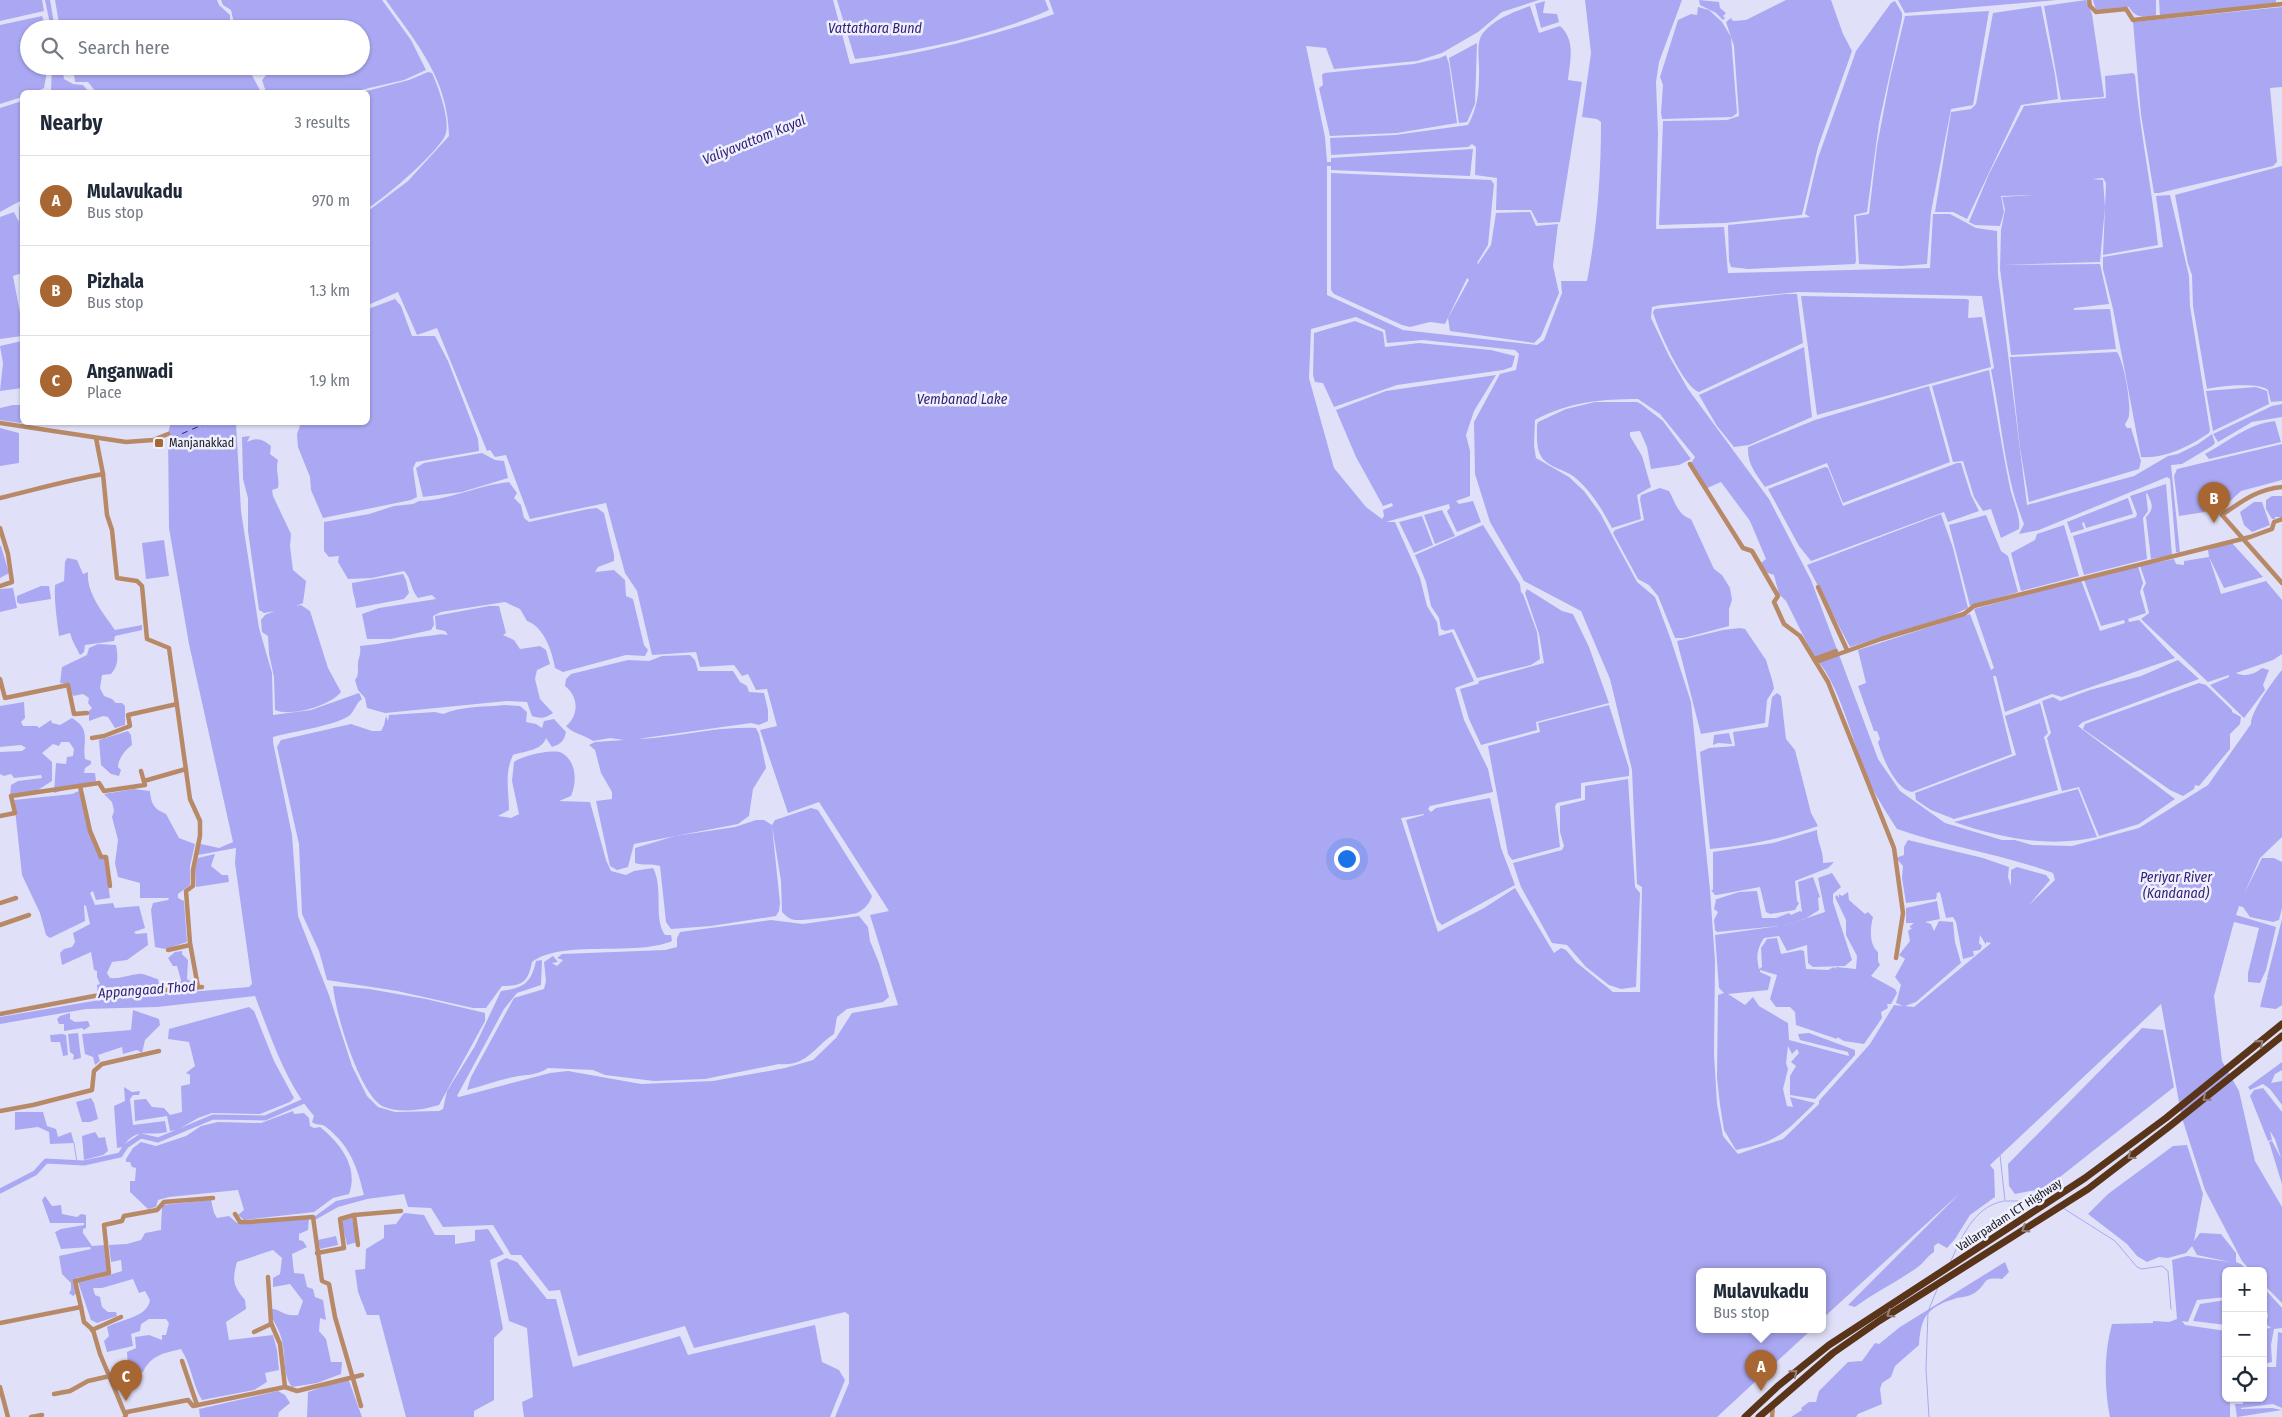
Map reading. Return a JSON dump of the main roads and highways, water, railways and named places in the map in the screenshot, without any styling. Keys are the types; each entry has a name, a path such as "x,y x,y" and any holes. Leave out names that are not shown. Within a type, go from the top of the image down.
{"highway":[{"name":"Vallarpadam ICT Highway","path":"1759,1417 1833,1353 1932,1288 2166,1118 2238,1062 2282,1024"},
{"name":"Vallarpadam ICT Highway","path":"1745,1417 1778,1386 1829,1345 1940,1274 1970,1259 2088,1189 2282,1036"}],"water":[{"path":"0,0 42,0 44,11 0,21"},
{"path":"45,0 50,0 53,20 49,20"},
{"path":"55,0 217,0 219,5 230,15 230,20 58,20"},
{"path":"221,0 382,0 411,40 426,70 404,80 361,90 265,90 262,80 266,75 370,75 370,20 233,20 231,10 223,5"},
{"name":"Vembanad Lake","path":"386,0 833,0 850,64 954,44 1029,23 1054,14 1049,0 1539,0 1502,12 1478,32 1442,53 1417,61 1334,69 1326,48 1306,46 1325,137 1327,162 1331,162 1331,158 1473,149 1470,176 1331,170 1331,166 1327,166 1327,295 1403,330 1537,345 1544,340 1562,293 1561,281 1587,281 1596,222 1601,122 1597,119 1582,117 1591,53 1585,0 1682,0 1659,62 1656,82 1658,133 1656,229 1724,227 1728,273 1930,268 1933,214 1950,214 1976,228 1997,231 1998,275 2027,505 2134,476 2168,456 2178,454 2198,444 2212,434 2215,443 2212,446 2182,464 2171,465 2180,553 2176,552 2170,479 2167,477 2039,530 2019,534 2024,524 2017,505 2008,467 1991,370 1994,368 1982,296 1799,292 1652,307 1651,318 1669,356 1688,389 1769,499 1811,580 1878,759 1900,791 1945,823 2002,840 2015,840 2032,845 2072,846 2139,828 2208,785 2251,724 2258,704 2282,670 2282,837 2260,858 2244,894 2262,858 2274,858 2282,862 2282,908 2279,920 2273,922 2250,917 2243,907 2239,906 2236,915 2276,927 2266,970 2260,983 2248,982 2248,973 2259,928 2234,922 2214,996 2222,1061 2239,1091 2255,1161 2282,1207 2282,1303 2267,1288 2267,1267 2247,1267 2242,1261 2205,1190 2182,1118 2161,1004 1990,1165 1994,1170 1995,1197 1970,1215 1947,1248 1938,1243 1934,1246 1934,1252 1920,1265 1855,1307 1848,1305 1960,1193 1826,1315 1826,1268 1696,1268 1696,1333 1808,1333 1717,1417 835,1417 849,1383 849,1315 845,1312 694,1348 685,1326 578,1356 560,1290 549,1291 521,1255 511,1255 493,1225 443,1227 431,1208 408,1207 404,1194 367,1199 338,1207 315,1220 314,1217 336,1201 364,1195 355,1166 347,1149 326,1127 312,1122 314,1116 287,1074 255,996 157,1007 86,1009 0,1024 0,1017 105,999 249,987 252,984 235,863 236,848 198,855 201,844 219,848 233,842 189,644 169,528 168,433 170,425 236,425 241,511 259,628 272,673 273,715 311,710 359,693 362,699 350,715 344,719 273,737 273,742 292,835 298,916 329,995 352,1066 367,1096 378,1107 395,1112 439,1111 443,1109 447,1091 475,1046 501,991 521,986 525,983 532,975 536,961 542,960 541,985 517,993 504,1009 457,1096 550,1073 568,1071 641,1084 713,1081 785,1068 813,1060 836,1038 852,1013 898,1005 870,915 889,911 819,802 788,813 760,730 777,726 767,689 756,690 748,674 742,676 734,665 700,667 696,652 652,655 637,591 625,573 606,503 530,519 506,455 495,457 490,450 487,451 437,328 417,335 398,292 370,304 370,210 408,181 449,136 443,97 429,63","holes":["1356,317 1385,330 1387,343 1423,340 1515,350 1519,354 1516,370 1500,374 1474,422 1475,474 1490,522 1524,581 1581,611 1610,679 1632,770 1637,884 1642,887 1640,992 1613,992 1576,962 1566,950 1561,948 1554,953 1515,888 1484,908 1438,932 1401,818 1424,814 1406,820 1437,920 1442,925 1515,885 1501,848 1490,798 1436,808 1431,812 1428,809 1430,806 1493,792 1488,769 1464,720 1455,688 1474,681 1452,632 1439,636 1437,622 1427,606 1420,578 1395,522 1386,522 1449,504 1450,508 1447,511 1457,532 1481,522 1473,501 1459,504 1456,501 1470,496 1470,451 1466,435 1474,411 1496,375 1386,391 1336,410 1356,457 1383,506 1392,503 1393,506 1383,510 1384,516 1382,519 1366,507 1334,468 1309,378 1311,329","1638,399 1660,414 1695,457 1691,463 1705,489 1721,482 1750,521 1766,559 1761,563 1765,572 1774,575 1779,594 1786,601 1814,657 1832,682 1871,786 1897,829 2034,866 2053,873 2055,880 2029,905 2050,880 2046,875 2017,867 2011,870 2011,886 2008,877 2009,867 1983,858 1908,840 1904,847 1904,855 1896,858 1903,866 1902,878 1906,903 1936,899 1937,894 1935,894 1940,892 1946,918 1953,917 1956,922 1963,959 1974,956 1973,951 1980,950 1982,946 1979,943 1980,935 1986,945 1986,942 1991,943 1914,1007 1905,1006 1916,1002 1961,963 1955,942 1953,922 1939,921 1934,931 1931,924 1925,922 1940,919 1937,901 1906,908 1906,923 1914,923 1909,927 1912,928 1908,931 1910,941 1899,955 1905,959 1895,977 1901,985 1896,1003 1903,1006 1894,1005 1870,1044 1819,1101 1819,1104 1783,1139 1738,1154 1723,1136 1717,1104 1714,1054 1715,961 1710,890 1691,702 1655,597 1637,582 1600,513 1584,491 1569,477 1536,458 1534,446 1535,420 1572,405"]},
{"name":"Vattathara Bund","path":"837,0 1045,0 1049,10 1003,28 978,35 903,52 855,59"},
{"path":"1699,0 1719,2 1720,8 1726,13 1723,16 1725,18 1723,20 1716,13 1700,5"},
{"path":"1786,0 1831,0 1843,34 1852,51 1818,147 1802,215 1725,223 1659,225 1663,121 1727,120 1739,116 1734,46 1726,22 1731,18 1733,21 1746,20"},
{"path":"1898,0 2057,0 1905,13"},
{"path":"2086,0 2092,14 2104,96 2061,100 2044,6"},
{"path":"2093,0 2156,0 2156,16 2144,17 2134,14 2129,7 2096,10"},
{"path":"2159,0 2276,0 2276,4 2160,16"},
{"path":"1545,1 1543,13 1557,14 1559,22 1541,28 1535,4"},
{"path":"1895,1 1902,13 1902,18 1879,123 1867,212 1854,215 1855,264 1748,269 1731,267 1729,261 1728,225 1810,217 1805,214 1818,158 1856,51 1891,3"},
{"path":"1530,6 1539,33 1560,26 1565,32 1571,51 1568,80 1582,82 1560,222 1538,223 1531,210 1496,210 1497,178 1475,175 1476,147 1472,144 1468,147 1331,155 1330,138 1395,135 1468,125 1474,113 1478,95 1478,48 1483,33 1498,20"},
{"path":"2041,6 2058,99 2021,105 1967,219 1953,212 1935,212 1951,112 1971,109 1976,104 1993,13"},
{"path":"1698,7 1709,10 1722,22 1731,37 1737,113 1732,117 1662,119 1663,85 1660,77 1678,20 1691,14 1697,15"},
{"path":"2282,7 2282,87 2270,88 2277,162 2273,166 2154,193 2141,115 2133,22"},
{"path":"1989,11 1973,105 1951,109 1931,212 1927,264 1901,266 1859,264 1856,216 1869,214 1877,146 1890,78 1905,16"},
{"path":"42,16 44,20 23,20"},
{"path":"20,21 20,75 46,75 44,88 40,90 20,90 20,98 0,104 0,25"},
{"path":"1477,43 1475,104 1467,122 1459,123 1449,58"},
{"path":"1446,55 1449,64 1457,123 1397,133 1330,136 1319,88 1323,85 1322,75 1324,73 1414,64"},
{"path":"428,72 432,73 443,103 447,127 446,133 435,150 424,161 398,185 370,207 370,90 409,80"},
{"path":"2133,73 2135,75 2158,245 2103,255 2105,207 2100,262 2003,265 2100,264 2109,304 2074,308 2074,310 2110,309 2116,349 2011,355 2000,269 2001,230 2005,210 2002,197 2033,195 2001,196 2004,212 2000,226 1975,225 1969,222 1989,174 2024,106 2106,98 2105,76","holes":["2103,178 2106,183 2105,207 2103,180 2092,179"]},
{"path":"52,75 63,75 64,79 73,84 83,85 87,90 51,90"},
{"path":"74,75 252,75 260,90 94,90 88,82 75,82"},
{"path":"20,102 20,201 0,212 0,108"},
{"path":"2282,166 2282,401 2271,402 2268,390 2256,386 2229,386 2207,389 2193,306 2192,275 2188,264 2175,195"},
{"path":"1331,173 1491,180 1494,184 1488,245 1478,264 1491,245 1496,213 1530,212 1536,226 1558,224 1553,266 1559,293 1541,336 1534,343 1450,331 1448,318 1469,280 1467,278 1445,324 1430,322 1410,327 1402,325 1334,294 1331,290"},
{"path":"2170,195 2189,276 2190,306 2210,430 2202,438 2177,451 2159,456 2141,457 2113,309 2103,269 2103,257 2163,247 2156,196"},
{"path":"19,207 20,274 13,276 20,313 20,336 0,339 0,217 14,212 19,222"},
{"path":"1797,294 1803,343 1699,392 1686,380 1679,369 1665,343 1653,312 1655,309"},
{"path":"1801,296 1969,300 1968,318 1982,317 1991,367 1817,415"},
{"path":"395,299 401,306 412,336 435,336 448,361 467,410 478,439 479,451 416,462 413,468 417,497 411,500 323,518 311,490 310,477 298,447 297,434 300,425 370,425 370,308"},
{"path":"1355,321 1383,332 1385,347 1419,343 1491,350 1515,356 1512,367 1503,370 1397,385 1334,407 1323,383 1315,382 1313,375 1314,333"},
{"path":"20,341 20,388 0,391 3,363 0,346"},
{"path":"1804,347 1812,417 1749,445 1734,447 1717,426 1699,395"},
{"path":"2117,352 2124,373 2129,401 2129,416 2125,425 2127,428 2131,428 2141,461 2139,469 2029,502 2020,448 2010,357"},
{"path":"1989,370 2007,473 2019,524 2019,529 2001,538 1991,509 1983,511 1974,497 1963,461 1953,462 1932,386"},
{"path":"1929,386 1950,462 1843,503 1827,463 1765,487 1755,473 1749,459 1748,447 1815,420"},
{"path":"2256,387 2267,391 2269,404 2213,431 2206,391"},
{"path":"1595,402 1637,402 1641,404 1663,421 1691,459 1679,465 1651,469 1647,447 1640,431 1630,432 1630,436 1642,456 1651,487 1637,495 1641,519 1612,528 1600,507 1585,487 1573,476 1547,463 1539,453 1538,422 1566,409"},
{"path":"2282,404 2282,417 2252,422 2218,442 2213,434 2272,406"},
{"path":"20,405 20,423 0,420 0,408"},
{"path":"2275,421 2281,442 2209,459 2205,454 2247,429"},
{"path":"0,428 19,433 19,463 0,466"},
{"path":"250,436 247,442 257,439 265,442 271,446 270,454 278,460 278,488 272,490 273,496 291,534 290,546 293,570 306,581 303,603 296,606 301,605 310,611 328,668 341,692 328,702 310,709 291,712 275,710 274,677 269,654 268,636 262,632 261,620 265,615 274,611 264,613 259,610 248,531 248,498 243,479 242,437"},
{"path":"2282,444 2282,480 2241,491 2228,503 2220,503 2214,498 2203,505 2205,512 2179,516 2174,476 2177,469"},
{"path":"482,453 495,460 504,461 508,478 462,492 423,497 416,468 424,463"},
{"path":"1961,463 1971,495 1979,511 1948,522 1944,512 1811,561 1799,546 1768,489 1825,467 1828,468 1843,506"},
{"path":"509,482 517,493 514,498 521,505 524,518 529,522 588,509 597,508 604,513 614,561 598,567 595,572 614,570 625,580 626,596 633,599 644,645 648,650 645,656 626,655 563,672 555,668 552,654 543,634 538,628 527,621 520,609 505,602 441,612 433,616 434,625 431,630 391,639 367,639 362,614 379,608 436,599 432,595 418,598 404,571 372,578 348,579 338,562 339,556 329,557 324,551 324,522 369,514 394,506 442,498"},
{"path":"2166,484 2172,555 2151,559 2146,517 2152,506 2147,493 2148,511 2143,518 2147,559 2084,575 2073,536 2136,517 2137,514 2130,496"},
{"path":"1660,488 1669,491 1680,511 1691,519 1714,569 1722,575 1730,588 1732,600 1729,609 1729,626 1684,638 1675,638 1658,596 1649,585 1638,579 1613,533 1615,530 1644,520 1641,495"},
{"path":"2272,496 2282,496 2282,517 2272,519 2266,509 2266,500"},
{"path":"2128,498 2133,514 2086,528 2084,522 2082,523 2084,529 2071,533 2067,522"},
{"path":"2254,502 2262,502 2270,525 2252,532 2244,525 2240,512"},
{"path":"1442,510 1455,536 1435,544 1424,515"},
{"path":"1941,514 1953,548 1968,608 1953,615 1850,647 1807,565"},
{"path":"1986,515 2001,551 2008,556 2018,592 1970,606 1949,525"},
{"path":"1422,516 1433,545 1414,553 1399,522"},
{"path":"1483,525 1520,584 1521,592 1537,632 1540,659 1531,665 1477,678 1454,629 1445,631 1441,629 1439,618 1431,606 1426,582 1415,555"},
{"path":"2064,525 2079,576 2021,591 2011,553 2035,540 2037,534"},
{"path":"164,540 169,576 146,579 142,543"},
{"path":"2231,542 2263,577 2224,588 2209,557 2208,550"},
{"path":"0,546 9,573 0,578"},
{"path":"2209,557 2221,594 2266,581 2282,600 2282,654 2273,660 2236,673 2246,675 2253,674 2262,668 2269,670 2263,685 2265,690 2244,718 2210,685 2229,677 2229,675 2208,682 2141,619 2149,613 2143,589 2146,583 2140,566 2174,559 2176,564 2184,565 2184,561"},
{"path":"67,558 77,560 83,574 88,572 88,580 93,595 115,630 142,625 142,630 115,636 114,641 85,645 84,652 80,655 70,633 59,636 55,585 64,581"},
{"path":"2138,566 2143,583 2140,592 2146,613 2128,619 2129,622 2139,620 2175,658 2062,697 2052,694 2005,712 1996,676 1993,676 2012,754 1912,792 1900,785 1890,771 1883,755 1878,742 1880,739 1877,731 1874,731 1858,686 1866,683 1858,650 1970,614 1991,670 1994,668 1974,609 2081,580 2100,631 2125,623 2124,620 2101,626 2084,580"},
{"path":"403,574 409,593 404,599 356,608 352,583"},
{"path":"41,586 49,586 51,599 20,604 17,602 17,596"},
{"path":"13,588 17,608 0,612 0,589"},
{"path":"1527,589 1562,611 1573,614 1589,647 1609,703 1536,722 1537,730 1481,745 1469,719 1460,689 1478,684 1479,681 1544,663 1539,634 1525,593"},
{"path":"489,606 499,606 506,633 503,635 514,640 520,649 540,646 546,650 550,664 537,670 535,679 540,699 553,713 543,718 535,717 532,716 527,702 507,701 385,713 367,708 365,698 358,690 355,680 358,673 360,646 438,634 448,635 445,631 436,629 435,616"},
{"path":"1740,628 1745,629 1766,660 1773,683 1774,689 1767,700 1765,723 1701,734 1677,641"},
{"path":"98,644 116,645 117,664 111,674 102,675 100,688 104,696 125,706 125,725 115,728 108,717 103,716 89,721 89,711 92,708 88,703 89,698 83,694 73,696 69,684 60,683 62,667 87,655 89,648"},
{"path":"690,655 695,660 698,671 733,671 740,682 747,686 749,692 764,693 768,710 768,721 759,725 751,723 637,739 726,729 756,728 766,768 753,789 749,816 738,824 634,844 628,867 617,870 610,866 596,801 612,799 612,792 601,773 595,750 589,745 595,742 624,740 610,738 593,741 566,726 573,717 576,706 573,695 565,686 566,679 571,674 628,660 649,661 662,656"},
{"path":"2178,660 2199,679 2083,722 2078,726 2175,799 2139,824 2099,836 2079,787 2062,791 2047,738 2051,733 2042,701 2053,697 2060,701 2090,690 2141,676"},
{"path":"2199,683 2206,685 2232,712 2241,717 2240,724 2230,734 2230,749 2199,786 2195,785 2194,789 2183,796 2170,790 2083,729 2085,724"},
{"path":"1777,693 1781,696 1786,739 1795,750 1811,813 1818,826 1765,841 1710,849 1700,752 1709,748 1735,746 1733,732 1768,727 1772,697"},
{"path":"24,702 25,718 21,722 23,726 37,726 39,728 51,720 52,723 60,725 72,718 78,722 85,736 85,759 91,761 91,764 85,768 84,773 95,773 96,781 54,793 56,763 66,764 67,757 73,756 74,749 69,742 61,742 59,746 53,744 42,753 52,762 52,781 38,790 10,797 11,785 18,781 42,778 41,775 14,778 11,774 4,776 0,774 0,752 22,751 26,748 21,745 0,747 0,706"},
{"path":"2040,703 2048,733 2044,737 2058,790 1954,819 1931,810 1916,800 1915,793 2016,755 2005,716"},
{"path":"504,705 520,706 527,712 526,722 536,724 542,728 544,721 554,719 566,732 562,742 555,746 552,747 546,738 541,746 513,755 508,776 509,810 498,816 511,818 519,814 512,781 514,762 523,757 538,753 552,751 562,753 571,762 575,779 571,796 559,801 590,802 606,860 611,871 626,875 634,871 653,868 658,885 661,928 665,935 671,935 672,941 656,946 638,948 579,949 545,955 532,962 529,974 520,984 502,986 486,1008 473,1008 397,991 327,980 319,951 302,914 299,844 277,747 281,740 351,724 372,731 381,731 386,716 388,721 389,715 435,712 443,714 465,708"},
{"path":"1609,705 1629,768 1629,776 1581,783 1581,798 1557,803 1555,806 1560,847 1512,860 1508,854 1488,746 1540,732 1538,723"},
{"path":"128,731 131,735 132,745 119,761 118,767 121,770 119,776 111,774 101,765 99,740"},
{"path":"1729,733 1732,744 1718,743 1713,745 1714,735"},
{"path":"1628,779 1635,887 1640,893 1636,987 1621,989 1609,985 1586,967 1567,945 1552,943 1521,887 1513,863 1562,850 1564,846 1560,832 1560,806 1585,800 1585,786"},
{"path":"134,789 150,791 154,806 166,814 179,838 195,844 190,866 190,885 178,894 178,898 184,901 187,942 165,949 155,947 151,910 153,903 168,900 169,898 140,898 140,883 118,877 115,863 118,840 112,817 114,811 112,802 104,794"},
{"path":"2078,789 2097,837 2061,842 2025,840 1989,833 1954,822"},
{"path":"79,791 91,836 105,859 110,898 96,900 93,891 90,893 95,905 113,903 115,908 139,906 145,928 134,932 136,934 147,933 148,945 127,960 112,962 107,973 110,978 138,974 146,975 158,979 160,988 98,995 97,985 100,984 97,971 94,970 91,952 62,965 60,953 64,949 72,947 75,942 73,933 90,924 86,906 84,905 85,921 50,938 46,935 40,913 22,875 14,800 72,794"},
{"path":"811,808 818,810 872,896 864,908 853,914 807,920 793,920 785,915 782,912 781,881 772,826 780,903 776,916 711,926 671,929 666,922 660,866 635,863 635,848 675,836 735,827 756,820 764,820 772,825 775,820"},
{"path":"1817,830 1823,863 1834,862 1828,868 1795,881 1797,901 1799,903 1795,910 1770,914 1766,912 1760,887 1717,895 1711,890 1713,890 1713,852 1773,843"},
{"path":"215,854 211,866 222,875 228,875 229,882 196,887 195,869 198,858"},
{"path":"1832,873 1841,887 1833,894 1833,902 1852,960 1845,966 1813,967 1808,963 1807,945 1787,951 1779,936 1764,938 1758,953 1759,969 1762,967 1761,948 1767,939 1777,938 1781,954 1804,951 1806,969 1828,970 1834,967 1836,969 1836,967 1856,969 1857,956 1846,935 1846,920 1835,897 1837,895 1839,898 1839,894 1842,896 1848,892 1849,900 1865,914 1868,912 1873,917 1871,936 1873,945 1878,952 1880,965 1871,976 1895,989 1897,993 1891,1004 1887,1004 1888,1008 1881,1012 1882,1018 1864,1044 1844,1041 1837,1037 1837,1039 1796,1025 1795,1012 1790,1007 1776,1007 1770,999 1777,975 1760,970 1760,972 1771,977 1768,990 1728,994 1745,1005 1753,997 1759,1006 1788,1023 1789,1040 1849,1056 1848,1052 1800,1040 1798,1034 1809,1033 1855,1050 1855,1055 1815,1099 1790,1095 1790,1076 1796,1066 1791,1062 1799,1053 1797,1049 1792,1054 1788,1046 1786,1063 1788,1069 1783,1089 1787,1106 1793,1107 1790,1097 1815,1103 1788,1129 1772,1139 1751,1147 1736,1150 1724,1130 1717,1078 1718,995 1724,993 1719,988 1715,935 1779,926 1717,932 1714,920 1718,912 1714,909 1716,900 1714,900 1739,892 1757,891 1762,918 1776,918 1789,913 1791,915 1802,912 1798,882 1813,877 1820,897 1818,898 1819,910 1806,918 1825,912 1818,878"},
{"path":"859,916 868,927 870,941 889,997 883,1002 847,1009 837,1017 834,1034 804,1059 789,1064 779,1064 705,1079 654,1081 605,1075 593,1070 548,1068 536,1074 508,1078 467,1090 471,1077 514,998 544,989 546,981 544,962 553,956 558,962 552,963 557,966 563,960 557,958 562,954 665,950 677,947 677,938 680,932 771,920 803,924"},
{"path":"2282,919 2282,1005 2276,1009 2260,1007 2267,979 2269,978 2267,978"},
{"path":"182,951 182,954 188,960 187,979 192,982 179,987 181,980 177,966 173,966 168,958 175,952"},
{"path":"333,986 369,989 426,999 485,1013 485,1021 439,1105 403,1111 382,1106 373,1098 357,1069 343,1032"},
{"path":"249,1007 254,1011 274,1061 294,1098 290,1102 260,1114 212,1113 198,1118 177,1130 170,1131 167,1116 135,1121 134,1100 146,1099 152,1107 164,1108 170,1115 182,1112 181,1086 190,1084 190,1075 186,1073 195,1066 189,1042 168,1039 169,1029"},
{"path":"133,1010 159,1019 160,1025 145,1040 142,1053 137,1050 123,1054 122,1047 98,1055 100,1061 95,1065 93,1057 85,1054 82,1034 131,1030"},
{"path":"70,1013 70,1019 75,1022 88,1021 90,1026 84,1030 82,1028 64,1031 64,1024 59,1024 57,1019"},
{"path":"2142,1028 2163,1030 2174,1087 2046,1188 2015,1194 2009,1186 2008,1164"},
{"path":"78,1033 81,1058 73,1060 74,1055 70,1052 68,1034"},
{"path":"50,1035 66,1035 68,1055 63,1056 60,1042 51,1042"},
{"path":"2282,1062 2282,1070 2275,1074 2271,1083 2282,1081 2282,1105 2270,1089 2263,1084 2250,1090 2248,1087"},
{"path":"124,1087 132,1092 140,1091 139,1095 133,1095 130,1099 133,1125 165,1121 167,1132 137,1134 123,1147 117,1148 114,1106 125,1101"},
{"path":"2263,1088 2282,1112 2282,1184 2269,1142 2272,1141 2281,1158 2275,1139 2270,1131 2272,1140 2268,1141 2250,1096 2254,1090"},
{"path":"91,1098 98,1119 82,1122 76,1102"},
{"path":"293,1111 294,1114 304,1113 309,1118 310,1126 314,1128 320,1127 341,1148 352,1174 349,1194 333,1198 314,1212 244,1220 238,1215 244,1210 238,1190 169,1197 158,1200 156,1207 148,1209 130,1192 130,1181 135,1181 136,1168 132,1167 130,1162 126,1162 126,1159 133,1148 141,1142 156,1146 186,1136 201,1126 218,1122 261,1123"},
{"path":"15,1112 43,1112 47,1126 56,1129 58,1137 71,1132 74,1143 50,1144 49,1132 38,1127 15,1130"},
{"path":"95,1132 99,1138 105,1137 108,1151 103,1155 84,1160 82,1136"},
{"path":"2187,1145 2203,1194 2194,1241 2200,1233 2221,1234 2236,1253 2236,1262 2244,1267 2222,1267 2222,1297 2197,1300 2188,1322 2182,1321 2185,1325 2222,1330 2222,1402 2230,1402 2230,1417 2110,1417 2106,1370 2107,1347 2112,1324 2153,1323 2153,1321 2169,1322 2177,1319 2172,1260 2187,1256 2230,1262 2197,1255 2192,1246 2186,1253 2168,1258 2159,1257 2147,1262 2137,1256 2127,1244 2088,1214 2108,1194 2173,1146"},
{"path":"45,1196 52,1206 61,1205 62,1214 77,1217 81,1214 86,1215 86,1228 83,1229 83,1233 92,1246 105,1245 108,1272 76,1278 74,1280 77,1293 73,1296 69,1293 71,1283 62,1274 59,1256 91,1249 90,1247 61,1249 55,1232 61,1229 84,1225 84,1223 50,1223 42,1200"},
{"path":"211,1200 217,1218 229,1216 237,1223 309,1218 308,1230 299,1234 299,1240 303,1241 307,1247 292,1254 294,1273 304,1274 307,1287 313,1289 315,1297 323,1300 326,1320 320,1318 319,1331 326,1339 331,1362 342,1362 341,1374 317,1383 292,1387 286,1375 282,1341 270,1309 288,1315 298,1315 303,1301 290,1284 273,1287 273,1278 280,1274 282,1258 273,1250 237,1262 234,1274 235,1282 238,1291 245,1300 246,1309 226,1322 229,1340 273,1335 279,1370 265,1373 267,1382 254,1390 202,1400 188,1362 181,1349 154,1358 143,1372 132,1375 128,1371 127,1352 136,1348 135,1337 149,1335 162,1340 162,1335 166,1335 169,1323 166,1319 149,1319 141,1324 140,1331 131,1334 133,1346 107,1352 104,1341 109,1336 107,1327 144,1311 150,1300 145,1291 139,1293 133,1279 102,1288 93,1288 95,1295 100,1297 102,1307 108,1312 116,1312 117,1316 97,1323 91,1320 78,1282 122,1271 121,1260 111,1262 109,1245 127,1244 141,1240 145,1233 161,1230 162,1205"},
{"path":"404,1213 424,1215 435,1235 455,1235 455,1244 475,1241 475,1230 488,1229 504,1254 490,1260 503,1329 494,1338 494,1400 474,1411 474,1417 406,1417 379,1315 367,1315 358,1292 355,1270 365,1269 366,1249 384,1238 384,1225 396,1224"},
{"path":"352,1218 357,1242 347,1245 341,1220"},
{"path":"336,1236 338,1245 320,1249 318,1240"},
{"path":"506,1258 517,1262 547,1299 556,1299 573,1367 680,1336 688,1355 815,1325 822,1362 839,1370 845,1380 830,1417 524,1417 522,1402 533,1397 527,1328 509,1321 497,1263"},
{"path":"2005,1262 2009,1272 2002,1279 1988,1280 1974,1293 1947,1301 1928,1314 1924,1319 1919,1345 1895,1366 1891,1377 1882,1383 1880,1389 1882,1404 1858,1414 1856,1417 1791,1417 1802,1410 1801,1408 1809,1402 1816,1402 1819,1391 1848,1362 1862,1361 1875,1343 1879,1344 1900,1327"},
{"path":"2267,1291 2282,1308 2282,1328 2274,1329 2271,1345 2272,1362 2267,1363 2267,1328 2271,1328 2267,1325"},
{"path":"2222,1301 2222,1325 2193,1321 2200,1304"},
{"path":"2278,1332 2282,1333 2282,1408 2273,1404 2241,1409 2272,1408 2282,1410 2237,1417 2235,1404 2267,1402 2267,1367 2276,1367"},
{"path":"348,1378 362,1417 307,1417 308,1392"},
{"path":"278,1391 285,1395 290,1403 279,1412 278,1417 200,1417 199,1409"}],"waterway":[{"path":"0,1191 35,1173 46,1161 84,1163 120,1155 126,1146 141,1136 158,1140 213,1117 265,1118 302,1102"},
{"path":"74,1143 77,1163"},
{"path":"2000,1155 2005,1201 2043,1201"},
{"path":"1950,1263 1970,1224 1984,1209 2004,1201"},
{"path":"2063,1208 2115,1241 2137,1267 2142,1269 2162,1266 2168,1271 2171,1309"},
{"path":"1929,1309 1938,1287"},
{"path":"1928,1312 1926,1369 1929,1417"}],"place":[{"name":"Manjanakkad","path":"159,443"},
{"name":"Pizhala","path":"2214,523"},
{"name":"Mulavukadu","path":"1761,1391"},
{"name":"Anganwadi","path":"126,1401"}],"water label":[{"name":"Valiyavattom Kayal","path":"754,140"},
{"name":"Periyar River (Kandanad)","path":"2176,886"},
{"name":"Appangaad Thod","path":"147,990"}]}
